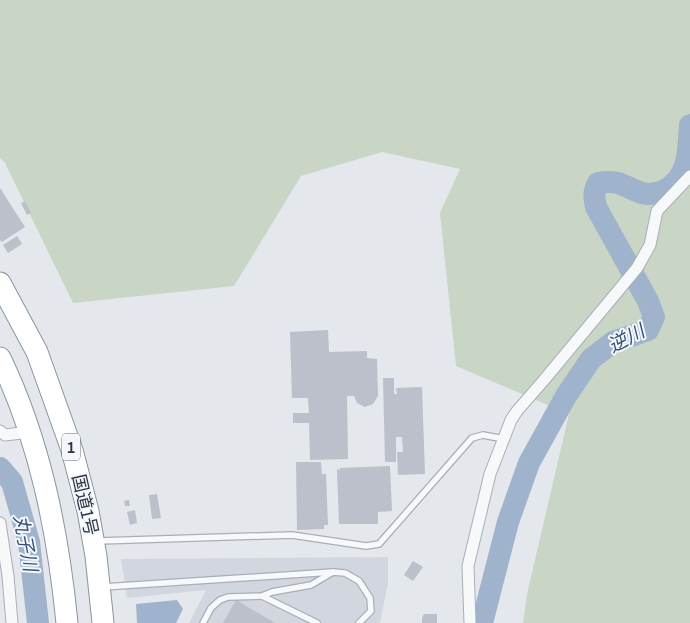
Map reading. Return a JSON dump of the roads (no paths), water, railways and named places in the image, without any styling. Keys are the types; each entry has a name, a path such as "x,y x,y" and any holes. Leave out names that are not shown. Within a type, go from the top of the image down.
{"highway":[{"name":"国道1号","path":"0,282 37,352 79,476 88,511 100,588 103,623"},
{"name":"1","path":"0,358 30,432"},
{"name":"国道1号","path":"30,432 52,512 67,623"}],"street":[{"path":"470,623 468,566 490,474 517,411 637,268 650,245 657,211 690,176"},
{"path":"1,433 5,435 30,432"},
{"path":"0,523 8,576 12,623"}],"lane":[{"path":"93,542 292,536 366,546 379,544 472,438 483,435 504,439"},
{"path":"203,623 211,608 220,600 228,597 262,596 272,592 311,585 333,572"},
{"path":"100,588 333,572 345,573 358,581 370,598 370,610 360,623"},
{"path":"262,596 317,623"}],"water":[{"path":"177,600 183,609 176,623 137,623 136,604"}],"waterway":[{"name":"逆川","path":"482,623 508,522 529,463 566,396 591,359 613,342 648,330 654,317 648,301 596,207 594,195 596,186 598,183 612,182 622,184 645,194 654,194 665,190 673,184 683,170 688,153 690,125"},
{"name":"丸子川","path":"0,468 12,482 29,542 38,623"}]}
